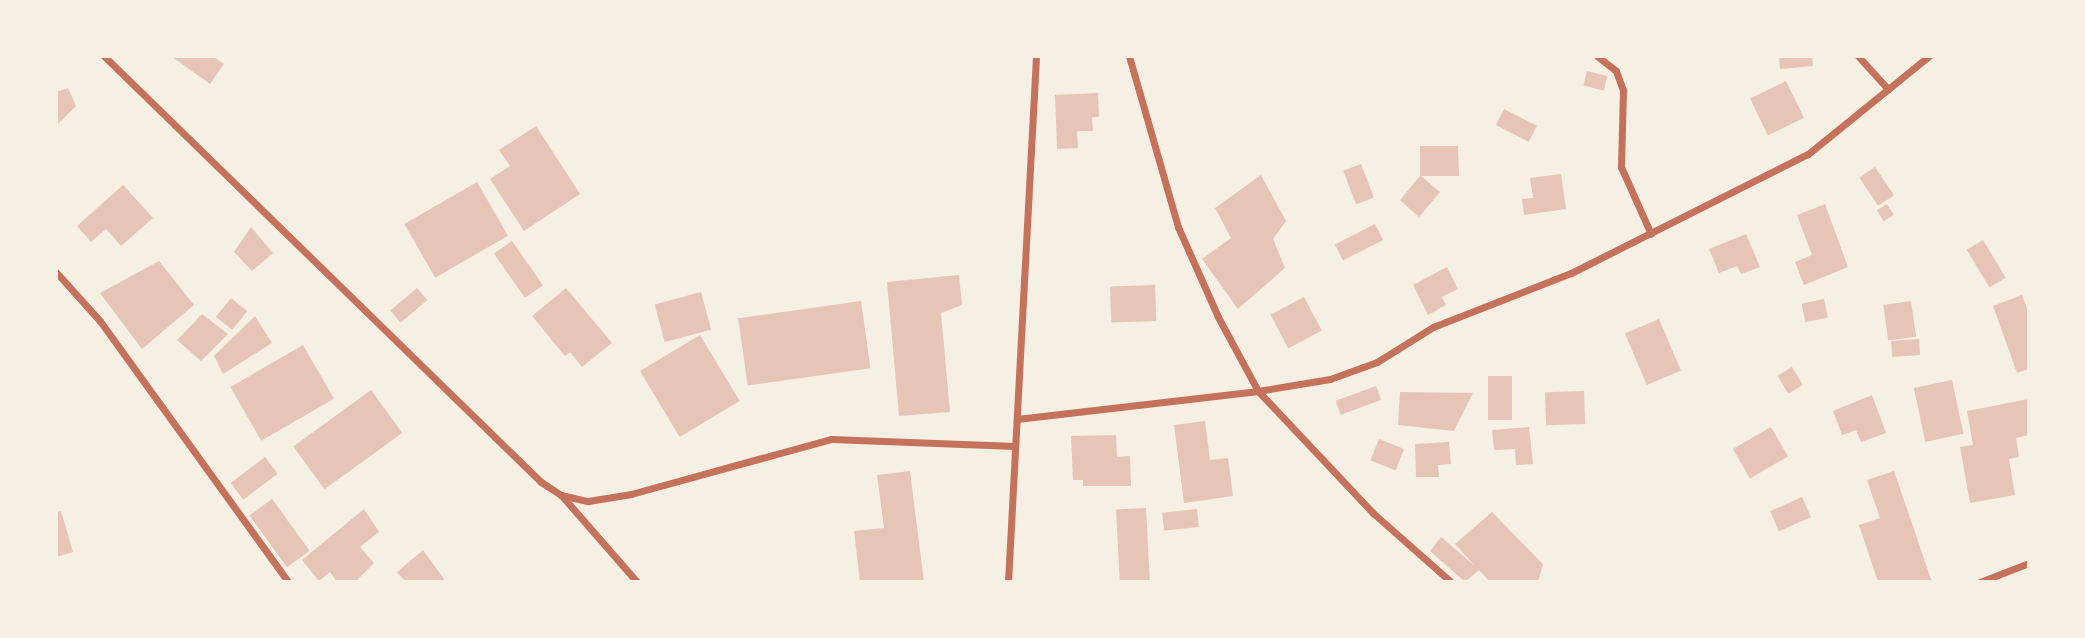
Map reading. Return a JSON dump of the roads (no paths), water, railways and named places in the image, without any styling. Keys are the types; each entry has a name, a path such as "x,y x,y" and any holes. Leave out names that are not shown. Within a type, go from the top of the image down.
{"street":[{"path":"104,56 541,482 561,495 637,582"},
{"path":"1008,582 1036,56"},
{"path":"1129,56 1178,227 1218,317 1258,391 1373,513 1451,582"},
{"path":"1597,56 1616,71 1623,90 1621,167 1651,234"},
{"path":"1858,56 1888,89"},
{"path":"1017,419 1258,391 1330,379 1377,362 1433,327 1571,273 1808,154 1929,56"},
{"path":"56,272 100,321 288,582"},
{"path":"561,495 588,501 631,494 831,439 1015,446"},
{"path":"1980,582 2029,563"}]}
